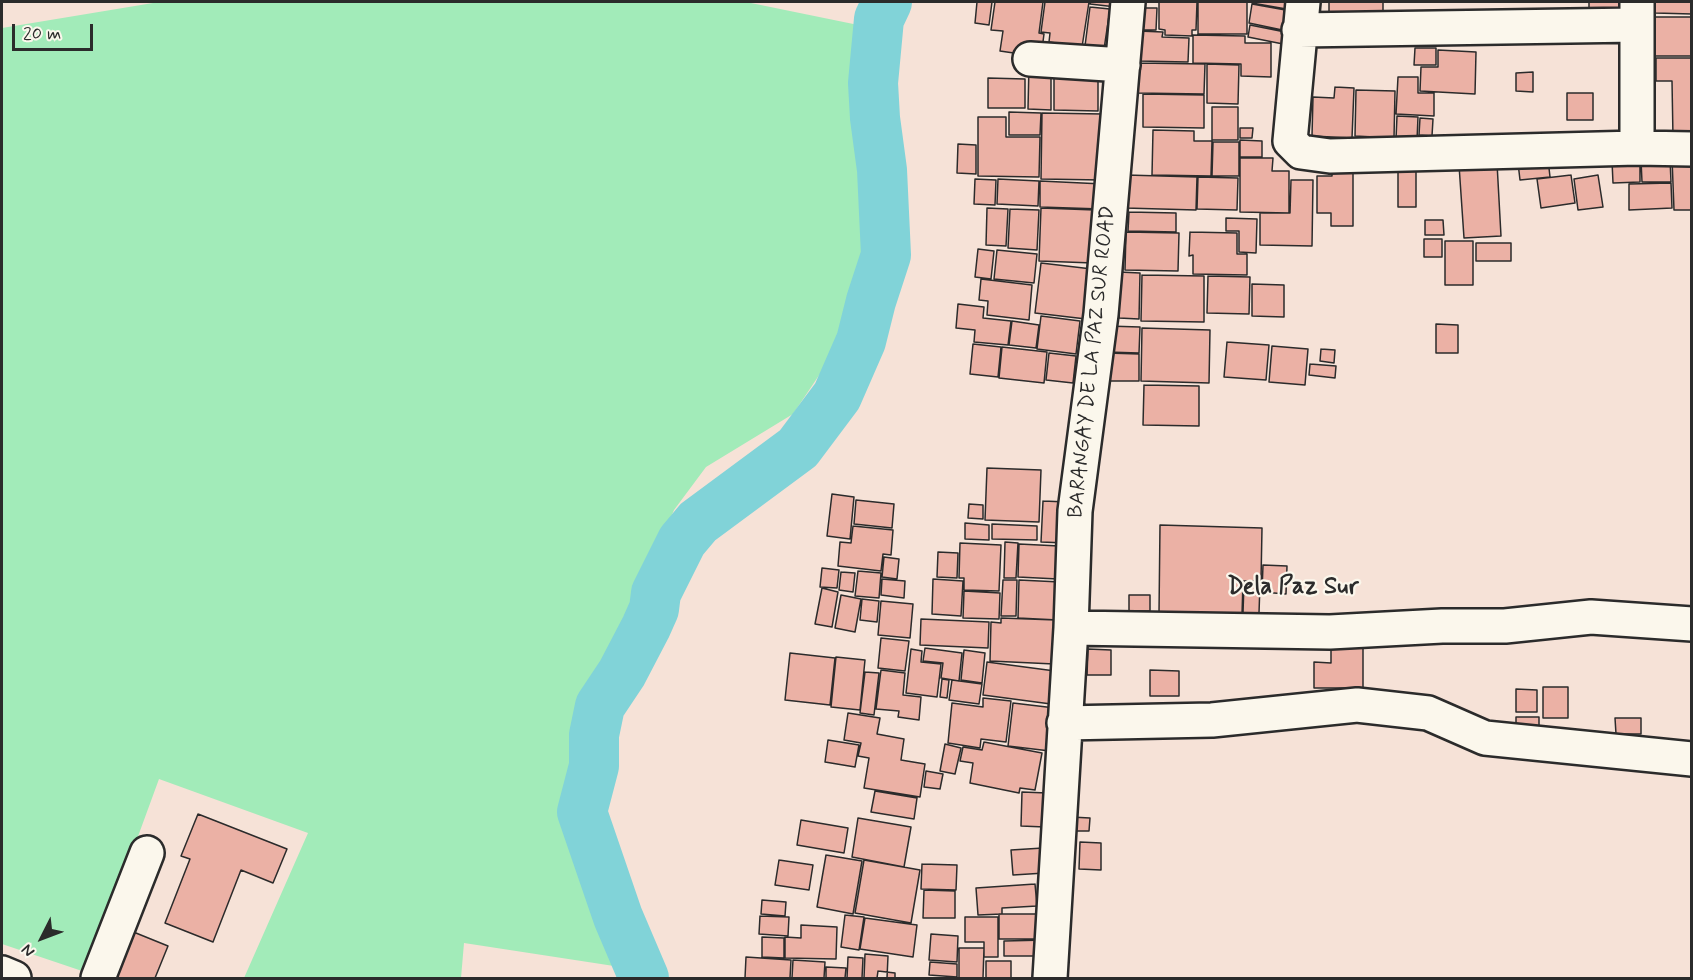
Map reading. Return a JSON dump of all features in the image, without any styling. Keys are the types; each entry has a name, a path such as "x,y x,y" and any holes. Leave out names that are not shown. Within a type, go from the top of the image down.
{"street":[{"name":"BARANGAY DE LA PAZ SUR ROAD","path":"1050,978 1071,628 1075,511 1101,314 1128,2"},
{"path":"1637,148 1637,13 1301,16 1290,141 1301,152 1330,156 1637,148 1692,149"},
{"path":"1030,58 1123,65"},
{"path":"1071,628 1330,632 1442,626 1505,626 1592,617 1692,624"},
{"path":"1064,723 1212,720 1358,705 1428,713 1485,738 1692,759"},
{"path":"98,978 147,853"},
{"path":"2,973 14,978"}],"green space":[{"path":"159,2 746,2 868,27 869,259 836,350 793,414 706,467 674,510 606,663 568,781 589,876 627,968 464,943 461,978 244,978 308,833 159,779 88,973 2,944 2,28"}],"building":[{"path":"977,2 992,2 989,25 975,23"},
{"path":"995,2 1043,2 1039,33 1044,34 1041,57 1000,51 1003,31 991,30"},
{"path":"1045,2 1089,2 1082,47 1049,42 1050,33 1041,32"},
{"path":"1091,2 1117,2 1116,7 1090,4"},
{"path":"1159,2 1197,2 1196,30 1192,30 1192,36 1165,35 1165,30 1159,29"},
{"path":"1198,2 1247,2 1247,34 1198,34"},
{"path":"1252,2 1294,2 1292,10"},
{"path":"1329,2 1383,2 1383,19 1329,20"},
{"path":"1589,2 1630,2 1630,23 1589,22"},
{"path":"1655,2 1692,2 1692,14 1655,13"},
{"path":"1252,4 1291,11 1287,31 1249,23"},
{"path":"1090,7 1110,9 1104,49 1085,46"},
{"path":"1137,8 1157,8 1156,30 1137,30"},
{"path":"1655,17 1692,17 1692,56 1655,56"},
{"path":"1250,25 1285,32 1283,44 1248,37"},
{"path":"1138,31 1163,32 1162,37 1189,38 1188,62 1138,61"},
{"path":"1193,35 1245,36 1245,43 1271,43 1271,77 1241,76 1241,64 1193,63"},
{"path":"1415,48 1436,48 1436,65 1414,65"},
{"path":"1438,50 1476,52 1475,94 1420,91 1421,67 1438,67"},
{"path":"1656,58 1692,58 1692,139 1673,138 1672,81 1656,81"},
{"path":"1137,63 1205,64 1204,94 1136,93"},
{"path":"1207,64 1239,65 1238,104 1207,103"},
{"path":"1029,65 1051,65 1051,110 1028,109"},
{"path":"1533,72 1533,92 1516,91 1516,73"},
{"path":"1054,75 1098,75 1098,111 1054,110"},
{"path":"1398,77 1418,77 1418,93 1434,93 1434,116 1396,114"},
{"path":"988,78 1025,79 1025,108 988,108"},
{"path":"1335,87 1354,88 1352,138 1312,136 1313,97 1334,98"},
{"path":"1356,90 1395,91 1394,138 1355,136"},
{"path":"1567,93 1593,93 1593,120 1567,120"},
{"path":"1143,94 1204,95 1204,128 1143,127"},
{"path":"1212,107 1238,107 1238,140 1212,140"},
{"path":"1009,112 1041,113 1040,135 1009,135"},
{"path":"1042,113 1103,114 1102,180 1041,179"},
{"path":"1397,116 1418,117 1417,140 1396,139"},
{"path":"978,117 1006,117 1006,137 1040,137 1039,177 978,176"},
{"path":"1420,118 1433,119 1432,136 1419,135"},
{"path":"1240,128 1253,128 1252,138 1240,138"},
{"path":"1153,130 1194,131 1194,141 1212,141 1211,176 1152,175"},
{"path":"1240,140 1262,141 1262,157 1240,157"},
{"path":"1213,142 1239,142 1239,176 1212,176"},
{"path":"958,144 976,145 976,174 957,173"},
{"path":"1240,158 1273,158 1272,171 1289,171 1289,213 1240,212"},
{"path":"1672,158 1692,158 1692,210 1674,210"},
{"path":"1548,159 1550,177 1520,180 1518,163"},
{"path":"1670,159 1671,182 1642,182 1641,160"},
{"path":"1640,160 1640,182 1613,183 1612,161"},
{"path":"1497,163 1501,236 1464,238 1459,165"},
{"path":"1332,169 1353,170 1353,226 1331,226 1331,213 1317,213 1317,176 1332,176"},
{"path":"1398,171 1416,171 1416,207 1398,207"},
{"path":"1126,175 1197,177 1196,210 1125,208"},
{"path":"1571,175 1575,203 1541,208 1537,179"},
{"path":"1598,175 1603,207 1578,210 1574,179"},
{"path":"1198,177 1238,178 1237,210 1197,209"},
{"path":"975,179 996,180 995,205 974,204"},
{"path":"998,179 1039,181 1038,206 997,204"},
{"path":"1291,180 1313,180 1312,246 1260,245 1260,213 1290,213"},
{"path":"1040,181 1103,184 1101,209 1040,207"},
{"path":"1671,183 1672,208 1629,210 1629,184"},
{"path":"987,208 1008,209 1006,246 986,245"},
{"path":"1041,208 1095,210 1093,263 1039,261"},
{"path":"1010,209 1039,210 1037,250 1008,248"},
{"path":"1129,212 1176,213 1176,232 1128,231"},
{"path":"1226,218 1257,219 1256,253 1239,252 1239,231 1226,231"},
{"path":"1425,220 1443,220 1444,235 1425,235"},
{"path":"1126,232 1179,233 1178,271 1125,270"},
{"path":"1190,232 1237,233 1237,254 1247,254 1247,275 1193,274 1193,255 1189,256"},
{"path":"1424,239 1442,239 1442,257 1424,257"},
{"path":"1445,241 1473,241 1473,285 1445,285"},
{"path":"1476,243 1511,243 1511,261 1476,261"},
{"path":"978,249 994,251 991,279 975,277"},
{"path":"997,250 1037,254 1034,283 994,279"},
{"path":"1041,263 1092,269 1086,319 1035,313"},
{"path":"1119,272 1140,273 1139,319 1119,318"},
{"path":"1142,275 1204,276 1204,322 1141,321"},
{"path":"1208,276 1250,277 1249,314 1207,313"},
{"path":"981,279 1032,285 1029,320 987,315 988,301 979,300"},
{"path":"1252,284 1284,285 1284,317 1252,316"},
{"path":"958,304 984,307 983,318 1011,321 1008,345 974,342 975,330 956,328"},
{"path":"1041,316 1080,321 1076,354 1037,349"},
{"path":"1012,321 1039,325 1036,348 1009,345"},
{"path":"1436,324 1458,325 1458,353 1436,353"},
{"path":"1107,326 1140,327 1139,353 1107,352"},
{"path":"1142,328 1210,330 1209,383 1141,381"},
{"path":"1227,342 1269,345 1266,380 1224,377"},
{"path":"973,344 1001,347 998,377 970,374"},
{"path":"1272,346 1308,349 1305,385 1269,382"},
{"path":"1002,347 1047,352 1044,383 999,378"},
{"path":"1321,349 1335,350 1334,363 1320,361"},
{"path":"1049,353 1076,356 1073,383 1046,380"},
{"path":"1107,353 1139,354 1139,381 1107,381"},
{"path":"1310,364 1336,366 1335,378 1309,375"},
{"path":"1144,385 1199,386 1199,426 1143,425"},
{"path":"987,468 1041,470 1039,522 985,520"},
{"path":"832,494 854,497 850,539 827,536"},
{"path":"856,500 894,504 892,528 854,524"},
{"path":"1043,501 1067,502 1066,543 1041,542"},
{"path":"969,504 983,505 983,519 968,518"},
{"path":"965,523 989,525 989,540 965,539"},
{"path":"992,524 1037,526 1037,540 992,539"},
{"path":"1160,525 1262,528 1261,581 1243,581 1242,615 1159,613"},
{"path":"853,526 893,530 891,555 883,554 881,571 838,566 840,542 851,543"},
{"path":"1005,542 1018,543 1016,578 1004,578"},
{"path":"960,543 1001,545 999,591 964,590 964,578 959,578"},
{"path":"1019,544 1059,546 1058,579 1018,577"},
{"path":"938,552 958,553 957,578 937,577"},
{"path":"884,557 899,559 897,579 882,577"},
{"path":"1263,565 1287,566 1286,594 1262,592"},
{"path":"822,568 839,570 837,588 820,587"},
{"path":"858,571 881,573 879,598 855,596"},
{"path":"841,572 855,573 853,592 839,590"},
{"path":"882,579 905,581 904,598 881,595"},
{"path":"933,579 963,581 961,616 932,614"},
{"path":"1003,580 1017,580 1016,616 1001,616"},
{"path":"1019,580 1060,582 1058,620 1018,618"},
{"path":"1244,583 1260,584 1259,613 1243,613"},
{"path":"822,588 838,592 832,627 815,624"},
{"path":"964,591 1000,593 999,619 963,618"},
{"path":"841,595 861,599 855,632 835,628"},
{"path":"1129,595 1150,595 1150,611 1129,611"},
{"path":"862,599 879,601 877,622 860,620"},
{"path":"881,601 913,604 910,638 878,635"},
{"path":"1001,618 1056,620 1054,664 990,661 991,622 1001,623"},
{"path":"921,619 989,622 988,648 920,645"},
{"path":"881,638 909,641 905,671 878,668"},
{"path":"1331,641 1363,641 1363,688 1314,688 1314,662 1331,663"},
{"path":"925,648 962,653 959,681 941,678 943,663 923,661"},
{"path":"911,649 922,651 921,662 941,664 937,697 906,693"},
{"path":"1088,649 1111,650 1111,675 1087,675"},
{"path":"964,650 985,653 982,683 961,680"},
{"path":"790,653 835,658 830,705 785,700"},
{"path":"836,657 865,660 860,710 831,707"},
{"path":"987,662 1055,671 1051,704 983,695"},
{"path":"881,670 905,673 903,695 921,697 919,720 898,717 899,711 876,709"},
{"path":"1150,670 1179,671 1179,696 1150,696"},
{"path":"865,672 879,673 874,715 860,713"},
{"path":"942,679 949,680 947,698 940,697"},
{"path":"952,680 982,684 979,704 949,700"},
{"path":"1543,687 1568,687 1568,718 1543,718"},
{"path":"1516,689 1537,690 1537,712 1516,712"},
{"path":"983,698 1011,701 1006,742 981,739 980,748 948,743 952,703 983,707"},
{"path":"1013,703 1055,708 1050,751 1008,746"},
{"path":"848,713 880,718 877,734 904,739 901,760 925,764 920,797 864,788 869,758 858,756 861,743 844,740"},
{"path":"1516,717 1539,717 1539,732 1516,732"},
{"path":"1615,718 1641,718 1641,734 1616,734"},
{"path":"828,740 859,745 855,767 825,762"},
{"path":"984,742 1042,753 1035,790 1020,788 1019,793 970,783 973,763 960,761 963,747 982,750"},
{"path":"945,744 961,748 955,774 940,771"},
{"path":"926,771 943,774 940,789 924,787"},
{"path":"875,791 917,798 914,819 871,812"},
{"path":"1022,792 1047,793 1045,827 1021,826"},
{"path":"198,814 287,849 273,883 241,870 213,942 165,923 190,859 181,856"},
{"path":"1071,817 1090,818 1089,831 1071,831"},
{"path":"858,818 911,827 904,867 852,857"},
{"path":"801,820 848,828 844,853 797,845"},
{"path":"1080,842 1101,843 1101,870 1079,869"},
{"path":"1043,848 1045,873 1013,875 1011,850"},
{"path":"826,855 862,861 853,914 817,907"},
{"path":"779,860 813,865 809,890 775,885"},
{"path":"864,860 920,870 911,923 855,913"},
{"path":"922,864 957,865 956,890 921,889"},
{"path":"1035,884 1037,906 1002,908 1002,914 978,915 976,888"},
{"path":"924,890 955,891 955,918 923,918"},
{"path":"762,900 786,902 785,916 761,914"},
{"path":"999,914 1046,914 1046,939 999,939"},
{"path":"845,915 864,917 859,950 841,947"},
{"path":"760,916 789,917 788,936 759,934"},
{"path":"965,917 998,917 998,957 984,957 984,942 965,942"},
{"path":"865,918 917,925 913,957 860,949"},
{"path":"801,925 837,927 836,959 785,958 785,937 801,938"},
{"path":"131,931 168,946 155,978 113,978"},
{"path":"931,934 958,936 957,962 929,960"},
{"path":"762,937 784,938 784,958 762,957"},
{"path":"1046,940 1046,956 1004,956 1004,941"},
{"path":"959,948 984,948 983,978 959,978"},
{"path":"865,954 888,956 887,978 864,978"},
{"path":"746,957 791,960 790,978 745,978"},
{"path":"848,957 863,958 862,978 847,978"},
{"path":"793,960 825,962 824,978 792,978"},
{"path":"986,961 1011,961 1011,978 986,978"},
{"path":"930,962 957,964 957,977 929,975"},
{"path":"826,967 846,968 845,978 826,978"},
{"path":"878,971 895,973 895,978 877,978"}],"waterway":[{"path":"644,978 618,917 582,812 594,766 594,735 600,706 622,673 646,627 654,609 656,593 682,541 698,522 798,448 837,396 861,341 886,255 882,170 873,83 879,19 887,2"}],"district":[{"name":"Dela Paz Sur","path":"1293,588"}]}
